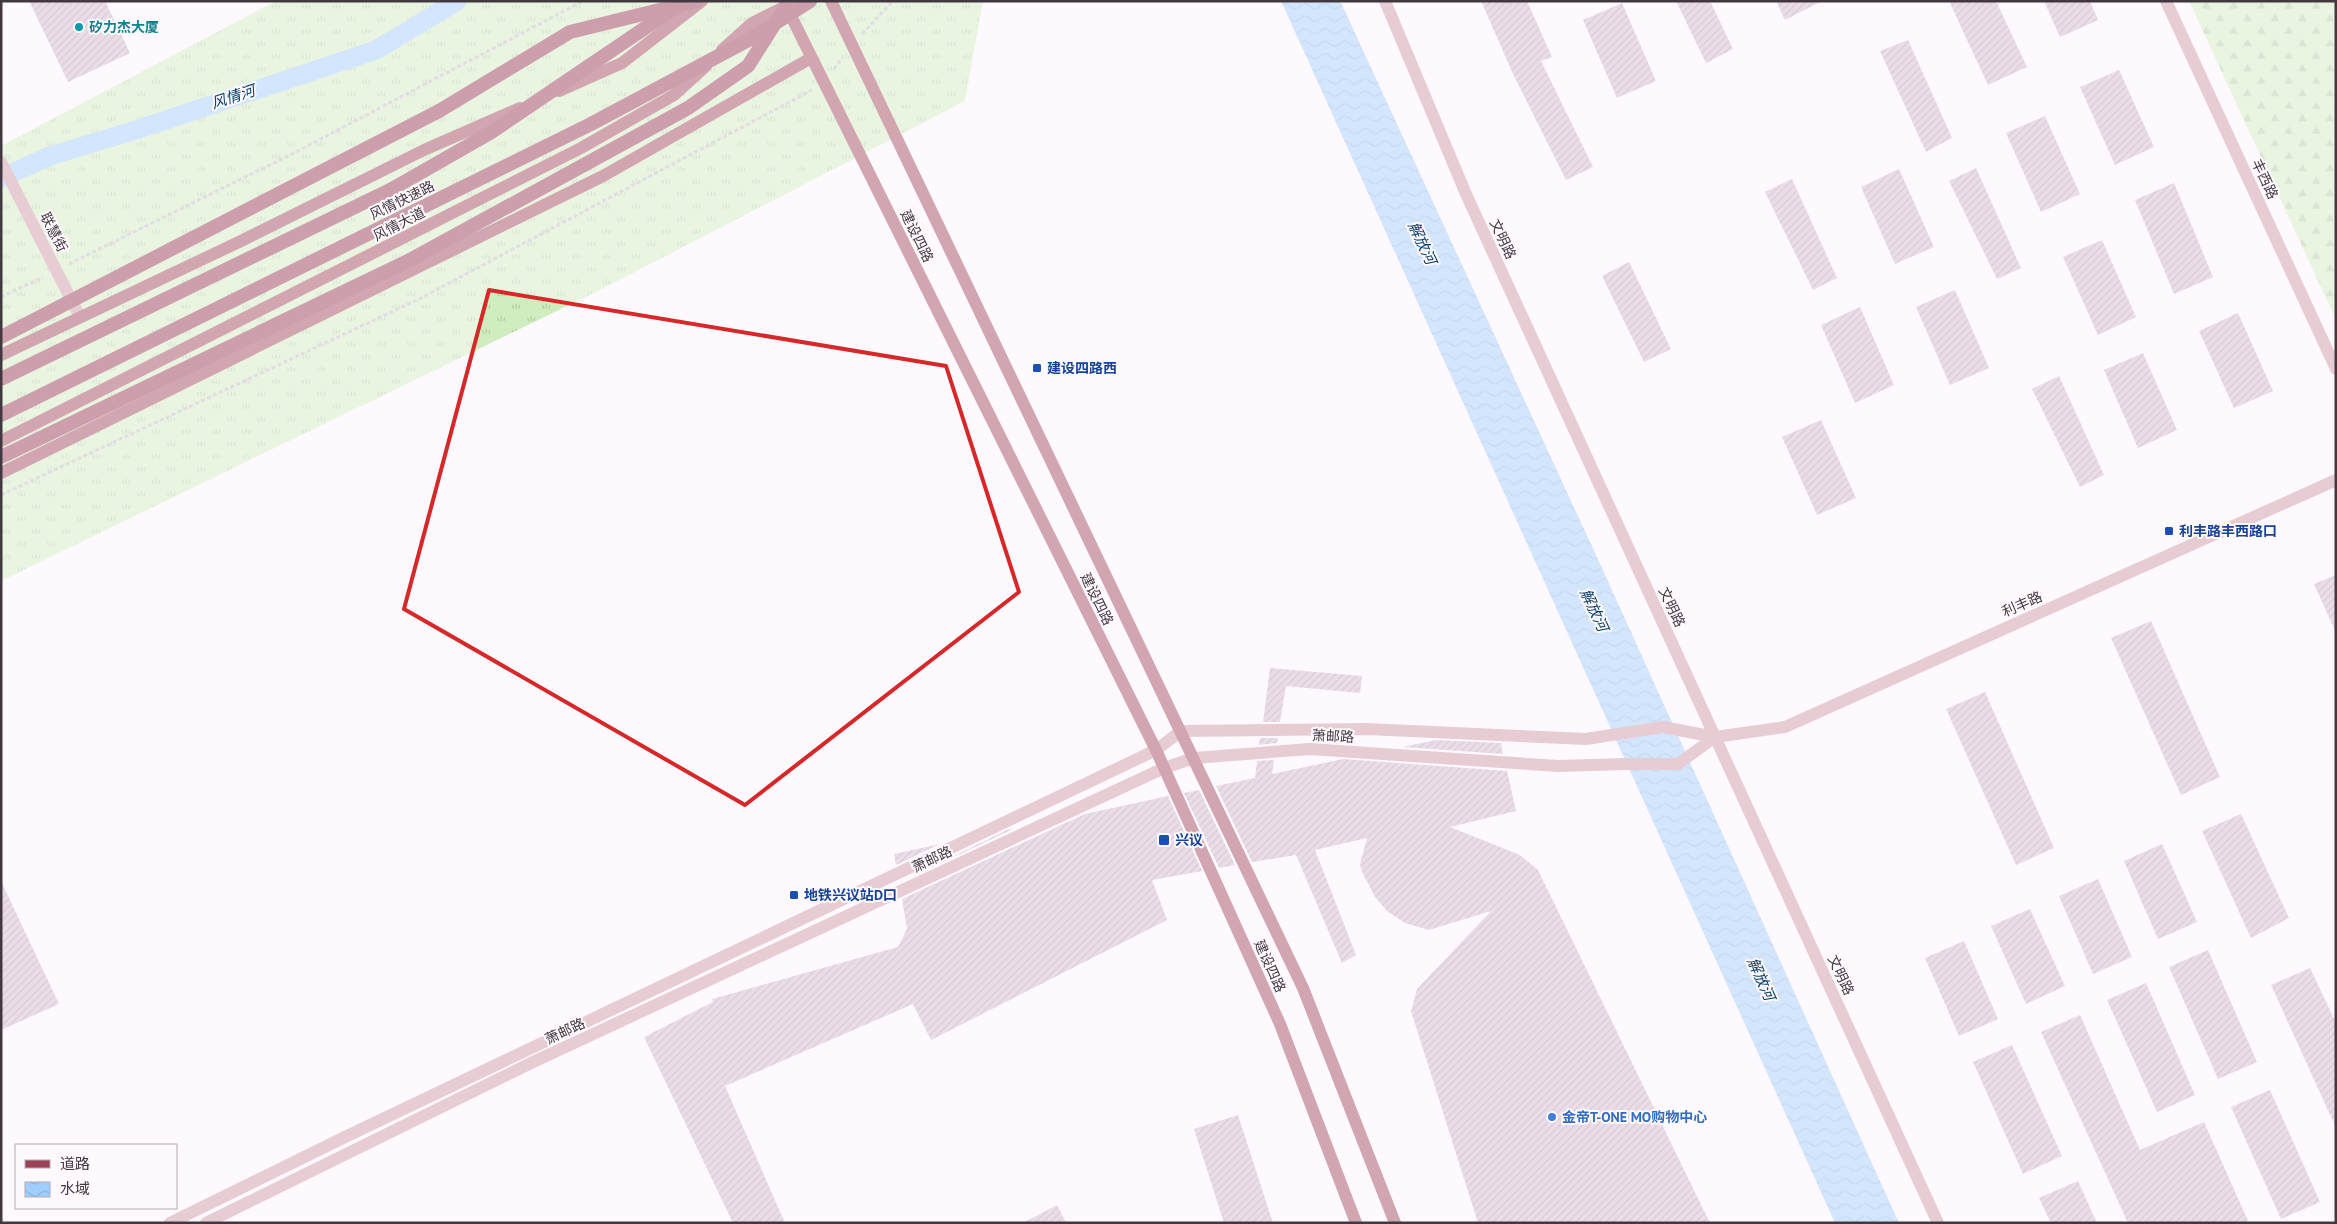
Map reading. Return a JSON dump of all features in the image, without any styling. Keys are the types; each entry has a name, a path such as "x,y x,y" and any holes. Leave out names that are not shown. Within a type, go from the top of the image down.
{"highway":[{"name":"风情快速路","path":"1,379 392,189 490,133 685,1"},
{"path":"1,337 439,111 570,32 696,1"},
{"name":"风情快速路","path":"1,415 591,124 752,38 810,1"},
{"path":"1,457 410,260 688,108 748,66 786,3"}],"main road":[{"path":"1,355 424,150 622,64 702,1"},
{"name":"建设四路","path":"832,1 1303,988 1395,1223"},
{"name":"建设四路","path":"786,3 824,84 1156,750 1280,1024 1356,1223"},
{"name":"风情大道","path":"1,441 581,148 674,95 752,23 786,3"},
{"path":"1,473 603,176 812,58"}],"street":[{"name":"文明路","path":"1385,1 1466,194 1938,1223"},
{"name":"丰西路","path":"2166,1 2336,369"},
{"name":"联慧街","path":"1,162 80,317"},
{"name":"利丰路","path":"1715,737 1785,727 2336,480"},
{"path":"1181,731 1367,729 1586,739 1663,727 1715,737"},
{"name":"萧邮路","path":"170,1223 345,1137 1156,750 1181,731"},
{"name":"萧邮路","path":"206,1223 531,1063 1164,768 1194,758 1310,749 1558,766 1678,764 1715,737"}],"path":[{"path":"1,297 298,151 583,1"},
{"path":"1,495 419,299 824,84 852,44 894,1"}],"highlighted area":[{"path":"489,290 946,366 1019,592 745,805 404,609"}],"green space":[{"path":"276,1 983,1 965,101 602,289 1,581 1,146"},
{"path":"2189,1 2336,1 2336,320"}],"water":[{"name":"解放河","path":"1281,1 1340,1 1602,568 1899,1223 1835,1223"}],"building":[{"name":"矽力杰大厦","path":"29,1 105,1 130,53 68,82"},
{"path":"1481,1 1527,1 1552,57 1541,61 1593,167 1566,180 1513,74"},
{"path":"1676,1 1710,1 1733,49 1706,63"},
{"path":"1776,1 1822,1 1785,20"},
{"path":"1949,1 1996,1 2027,67 1988,85"},
{"path":"2044,1 2090,1 2098,20 2060,37"},
{"path":"1622,3 1656,81 1617,98 1583,20"},
{"path":"1908,40 1952,138 1926,152 1880,51"},
{"path":"2119,70 2154,147 2115,165 2080,87"},
{"path":"2045,116 2080,194 2041,212 2006,133"},
{"path":"1976,168 2021,268 1997,279 1949,181"},
{"path":"1899,169 1934,247 1895,264 1861,187"},
{"path":"1792,179 1837,278 1813,290 1765,192"},
{"path":"2174,183 2213,277 2174,294 2135,200"},
{"path":"2102,240 2136,317 2098,335 2063,257"},
{"path":"1629,262 1671,349 1644,362 1602,276"},
{"path":"1955,290 1989,368 1950,385 1916,307"},
{"path":"1860,307 1894,385 1855,403 1821,325"},
{"path":"2238,313 2273,391 2234,408 2199,331"},
{"path":"2143,353 2177,430 2138,448 2104,370"},
{"path":"2059,376 2104,475 2080,487 2032,389"},
{"path":"1821,420 1856,498 1817,515 1782,437"},
{"path":"2336,575 2336,633 2314,584"},
{"path":"2151,621 2220,777 2181,795 2111,638"},
{"path":"1270,668 1362,676 1360,693 1286,686 1280,722 1263,722"},
{"path":"1985,692 2054,848 2016,865 1946,709"},
{"path":"1260,738 1278,738 1277,743 1259,745"},
{"path":"1436,740 1501,743 1503,754 1403,747"},
{"name":"金帝T-ONE MO购物中心","path":"1343,759 1507,771 1516,811 1450,827 1520,855 1538,870 1710,1223 1478,1223 1411,1011 1417,989 1491,911 1429,930 1405,923 1387,911 1375,897 1362,872 1360,864 1367,838 1315,850 1356,955 1342,963 1296,855 1252,862 1216,786 1255,778 1257,761 1274,760 1272,774"},
{"path":"1199,790 1235,865 1219,868 1184,793"},
{"path":"1168,796 1202,871 1152,880 1167,920 931,1040 913,1004 725,1086 785,1223 733,1223 644,1037 713,1002 712,999 898,947 907,929 902,899 1085,814"},
{"path":"2241,814 2289,918 2251,938 2202,831"},
{"path":"1015,828 899,883 1007,830"},
{"path":"940,844 896,865 894,854"},
{"path":"2162,844 2197,922 2158,939 2124,861"},
{"path":"2098,879 2132,957 2093,974 2059,896"},
{"path":"1,881 59,1004 1,1030"},
{"path":"2030,909 2065,986 2026,1004 1991,926"},
{"path":"1964,941 1998,1019 1959,1036 1925,958"},
{"path":"2208,950 2257,1062 2218,1079 2169,967"},
{"path":"2310,968 2336,1023 2336,1128 2271,985"},
{"path":"2146,983 2195,1095 2157,1112 2107,1000"},
{"path":"2080,1015 2140,1150 2204,1122 2249,1223 2128,1223 2041,1032"},
{"path":"2012,1045 2062,1156 2023,1174 1973,1062"},
{"path":"2270,1090 2320,1202 2281,1219 2231,1107"},
{"path":"1238,1115 1273,1223 1224,1223 1194,1129"},
{"path":"2078,1181 2097,1223 2051,1223 2039,1198"},
{"path":"1057,1205 1066,1223 1023,1223"}],"waterway":[{"name":"风情河","path":"1,178 50,156 139,129 376,50 457,1"}],"place":[{"name":"矽力杰大厦","path":"79,27"},
{"name":"建设四路西","path":"1037,368"},
{"name":"利丰路丰西路口","path":"2169,531"},
{"name":"兴议","path":"1164,840"},
{"name":"地铁兴议站D口","path":"794,895"},
{"name":"金帝T-ONE MO购物中心","path":"1552,1117"}]}
